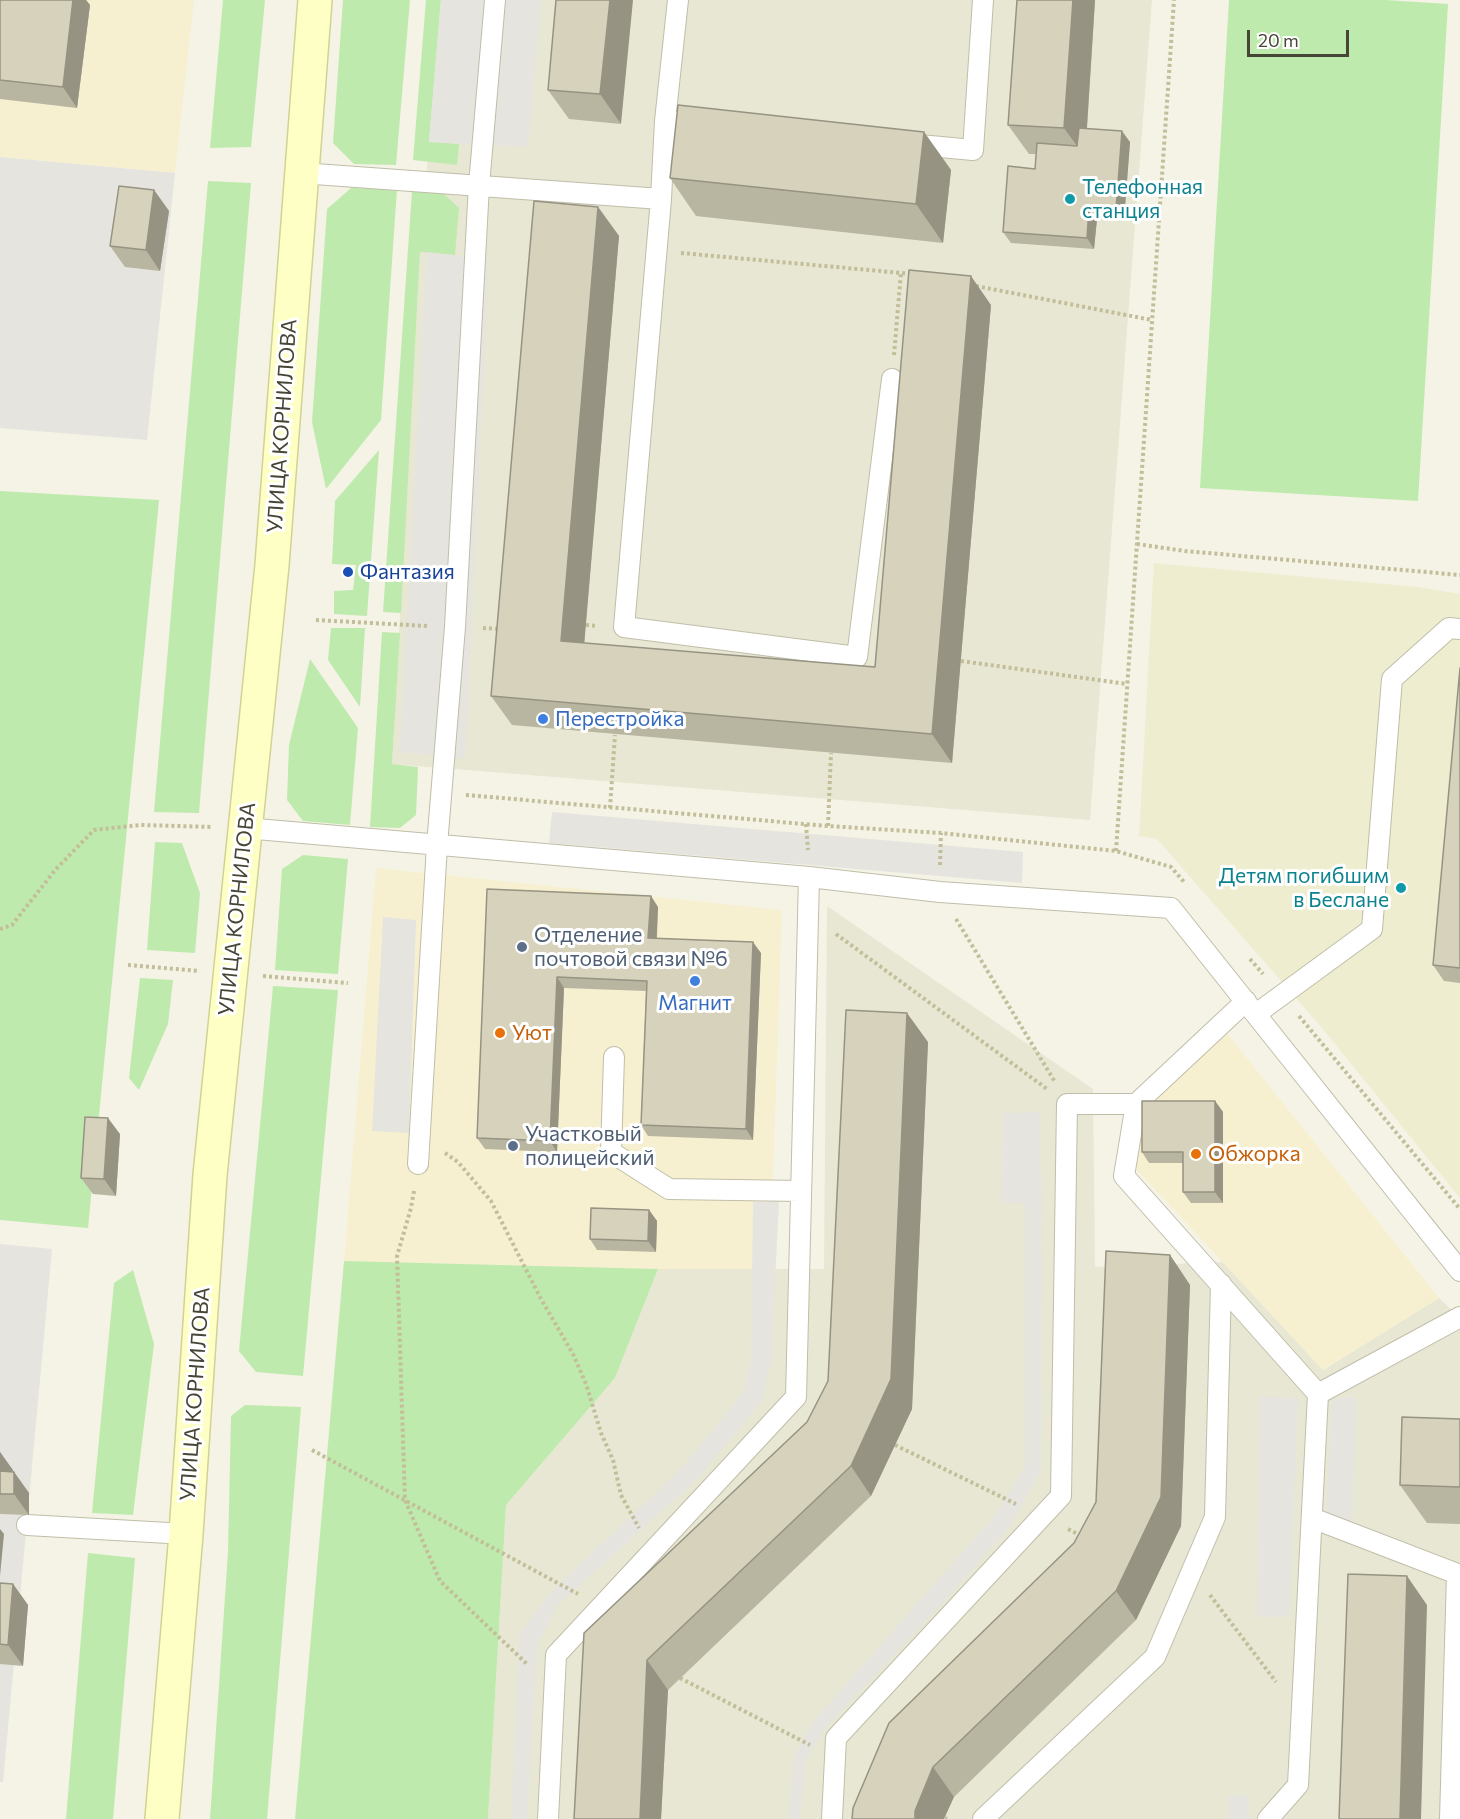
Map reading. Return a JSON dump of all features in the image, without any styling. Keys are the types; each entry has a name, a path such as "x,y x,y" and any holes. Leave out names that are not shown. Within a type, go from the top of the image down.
{"main road":[{"name":"УЛИЦА КОРНИЛОВА","path":"162,1819 186,1534 210,1175 272,565 315,0"}],"lane":[{"path":"418,1164 437,845 455,627 479,185 495,0"},
{"path":"678,0 665,121 657,251 624,627 857,657 892,379"},
{"path":"890,142 973,150 983,0"},
{"path":"665,121 724,126"},
{"path":"301,173 661,199"},
{"path":"832,1819 836,1738 1060,1496 1067,1104 1136,1104 1251,1008 1372,929 1392,679 1449,628 1460,629"},
{"path":"245,828 809,877 940,892 1171,908 1460,1271"},
{"path":"548,1819 556,1655 795,1397 809,877"},
{"path":"614,1057 611,1152 669,1189 801,1191"},
{"path":"1136,1104 1124,1176 1318,1394 1298,1785 1268,1819"},
{"path":"983,1819 1155,1657 1215,1517 1221,1284"},
{"path":"1318,1394 1460,1317"},
{"path":"1312,1518 1458,1575 1450,1819"},
{"path":"27,1525 186,1534"}],"path":[{"path":"441,793 828,826 941,833 1116,851 1174,0"},
{"path":"657,251 901,272 924,276"},
{"path":"892,379 901,272"},
{"path":"969,285 1152,320"},
{"path":"1137,544 1185,551 1460,575"},
{"path":"316,620 510,629"},
{"path":"961,661 1127,684"},
{"path":"610,808 615,735"},
{"path":"828,826 831,753"},
{"path":"0,929 12,925 56,869 94,830 140,825 245,828"},
{"path":"941,833 940,892 1067,1104"},
{"path":"808,914 1067,1104"},
{"path":"420,1136 458,1162 491,1201 541,1299 573,1354 613,1460 621,1495 651,1552"},
{"path":"418,1164 411,1208 397,1256 405,1500 440,1581 554,1689"},
{"path":"895,1445 1088,1539"},
{"path":"312,1450 601,1606"},
{"path":"1192,1571 1302,1716"},
{"path":"680,1678 835,1758"}],"shaded area":[{"path":"0,0 194,0 175,173 0,157"},
{"path":"441,0 1152,0 1090,820 392,764 420,252"},
{"path":"441,0 541,0 528,147 429,142"},
{"path":"0,157 175,173 147,440 0,428"},
{"path":"427,252 489,259 465,759 400,752"},
{"path":"1154,563 1418,587 1460,594 1460,1198 1318,1023 1157,839 1139,836"},
{"path":"552,812 1023,852 1022,883 549,843"},
{"path":"376,868 782,910 770,1269 658,1269 344,1261"},
{"path":"827,906 1093,1089 1095,1267 1223,1262 1323,1370 1439,1298 1460,1318 1460,1819 488,1819 506,1505 615,1378 658,1269 824,1269"},
{"path":"383,917 416,920 409,1133 372,1131"},
{"path":"1226,1032 1439,1298 1323,1370 1136,1169 1145,1105"},
{"path":"1039,1112 1042,1201 1041,1470 1011,1525 939,1607 824,1729 805,1763 800,1819 789,1819 793,1759 813,1722 997,1513 1025,1466 1025,1203 1001,1203 1003,1113"},
{"path":"779,1201 771,1363 761,1402 698,1478 557,1606 537,1645 527,1819 511,1819 520,1634 549,1594 681,1469 743,1393 751,1362 753,1202"},
{"path":"0,1244 52,1249 3,1782 0,1782"},
{"path":"1260,1396 1298,1399 1289,1617 1257,1617"},
{"path":"1356,1397 1352,1524 1326,1513 1332,1399"},
{"path":"1249,1795 1249,1819 1229,1819 1229,1796"}],"green space":[{"path":"223,0 265,0 251,147 210,148"},
{"path":"343,0 410,0 396,165 354,164 333,143"},
{"path":"426,0 441,0 429,142 459,144 457,165 413,160"},
{"path":"1229,0 1385,0 1448,4 1418,501 1200,488"},
{"path":"208,181 251,183 199,813 154,812"},
{"path":"351,188 397,189 381,420 326,489 312,422 327,209"},
{"path":"412,191 443,193 459,208 455,255 420,252 401,613 383,612"},
{"path":"379,450 367,616 334,614 334,591 353,590 356,565 332,564 335,501"},
{"path":"0,491 159,500 88,1228 0,1220"},
{"path":"331,628 365,628 360,707 328,660"},
{"path":"382,632 400,633 392,764 418,767 416,815 400,828 370,827"},
{"path":"310,659 358,728 350,825 303,821 287,800 289,745"},
{"path":"155,842 182,843 200,893 195,953 147,950"},
{"path":"303,855 348,859 338,974 275,970 282,869"},
{"path":"140,978 173,980 168,1024 139,1090 129,1078"},
{"path":"273,986 338,990 303,1376 256,1372 239,1351"},
{"path":"344,1261 658,1269 615,1378 506,1505 488,1819 295,1819"},
{"path":"133,1270 154,1344 133,1515 92,1513 114,1283"},
{"path":"245,1405 301,1407 267,1819 210,1819 228,1552 231,1416"},
{"path":"88,1553 135,1558 113,1819 66,1819"}],"building":[{"path":"0,0 73,0 63,87 0,80"},
{"path":"556,0 610,0 600,94 548,90"},
{"path":"1017,0 1073,0 1064,128 1008,125"},
{"path":"678,105 924,132 916,204 670,178"},
{"name":"Телефонная станция","path":"1079,128 1122,131 1116,209 1089,208 1087,238 1003,232 1008,166 1035,169 1037,143 1077,146"},
{"path":"119,186 154,190 146,250 110,246"},
{"path":"534,201 598,207 561,641 875,667 909,270 971,276 932,734 491,696"},
{"path":"1460,668 1460,968 1433,965"},
{"path":"487,889 651,896 648,938 753,942 746,1129 641,1125 647,981 557,977 550,1141 477,1138"},
{"path":"846,1010 907,1013 891,1379 851,1466 647,1660 640,1819 574,1819 584,1633 807,1422 828,1381"},
{"path":"1142,1101 1215,1101 1215,1192 1183,1192 1183,1152 1142,1152"},
{"path":"85,1117 108,1118 104,1179 81,1178"},
{"path":"591,1208 649,1210 648,1241 590,1239"},
{"path":"1106,1251 1170,1255 1161,1497 1116,1591 933,1767 915,1811 915,1819 852,1819 853,1808 889,1723 1074,1543 1096,1502"},
{"path":"1402,1417 1460,1419 1460,1487 1400,1485"},
{"path":"0,1471 14,1472 14,1494 0,1494"},
{"path":"1348,1574 1407,1576 1400,1819 1339,1819"},
{"path":"0,1583 13,1584 8,1645 0,1644"}],"place":[{"name":"Телефонная станция","path":"1070,199"},
{"name":"Фантазия","path":"348,572"},
{"name":"Перестройка","path":"543,719"},
{"name":"Детям погибшим в Беслане","path":"1401,888"},
{"name":"Отделение почтовой связи №6","path":"522,947"},
{"name":"Магнит","path":"695,981"},
{"name":"Уют","path":"500,1033"},
{"name":"Участковый полицейский","path":"513,1146"},
{"name":"Обжорка","path":"1196,1154"}]}
